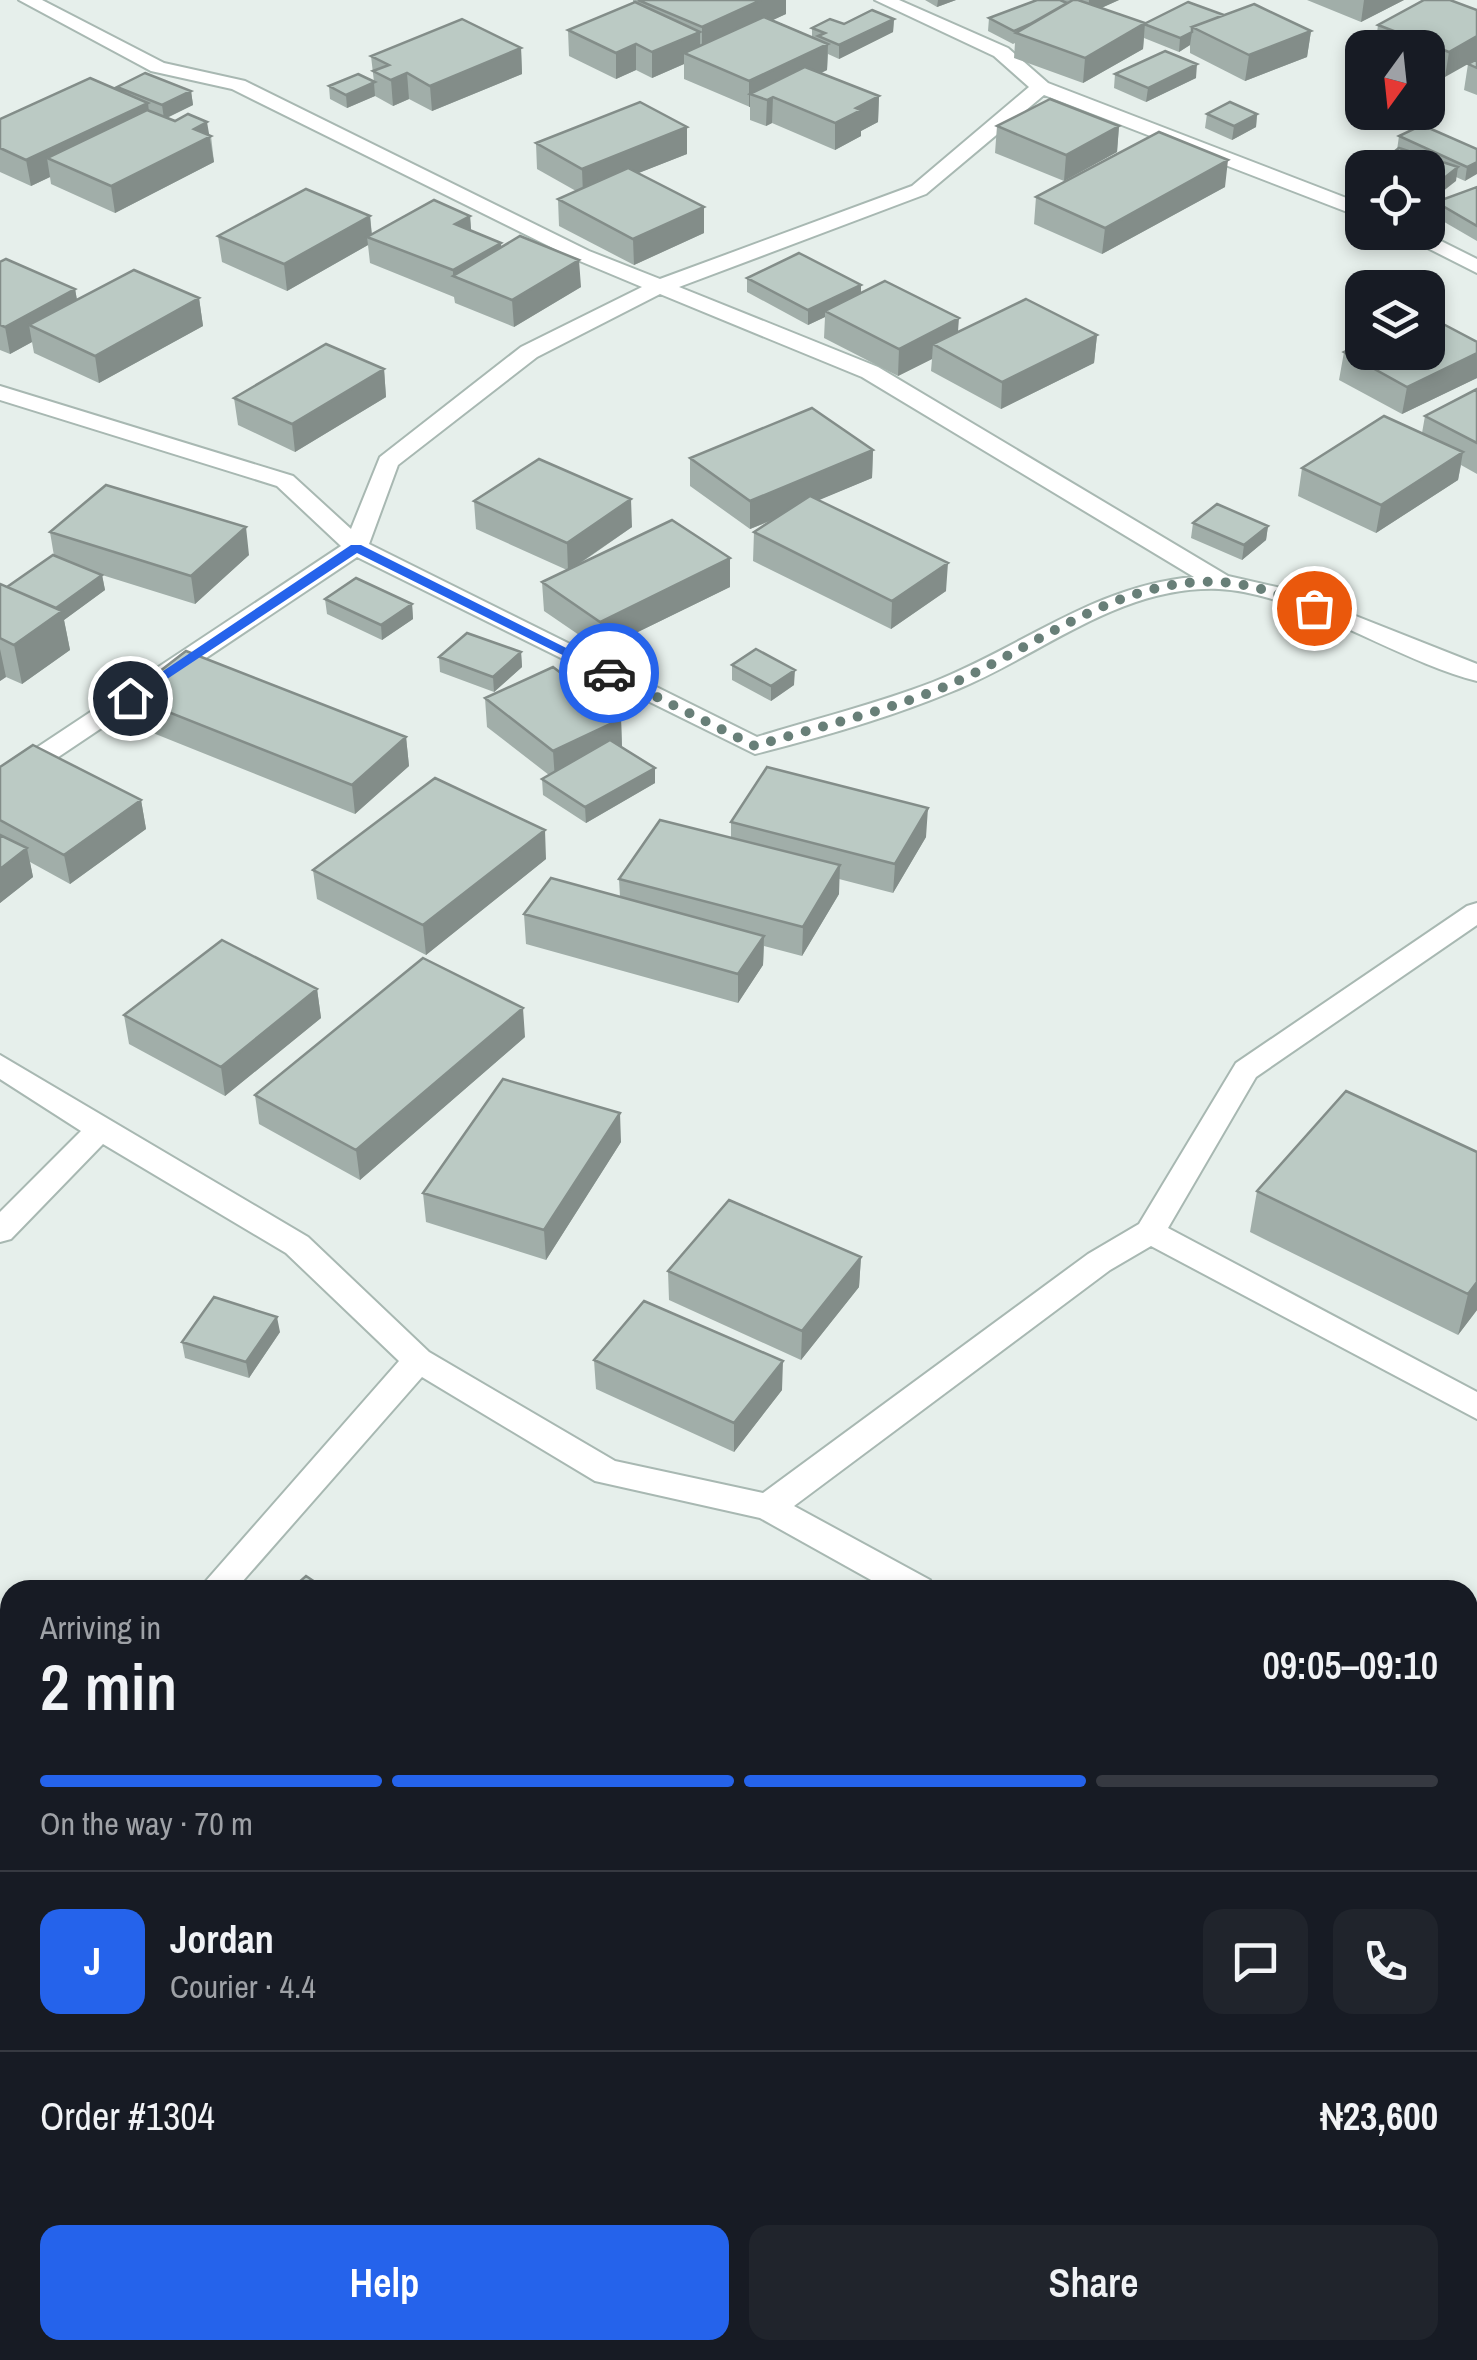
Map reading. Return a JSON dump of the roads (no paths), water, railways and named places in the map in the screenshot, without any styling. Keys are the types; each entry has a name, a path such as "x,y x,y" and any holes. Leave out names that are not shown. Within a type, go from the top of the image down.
{"street":[{"path":"28,0 158,67 238,85 582,255 870,372 1220,582"},
{"path":"884,0 1001,52 1041,87 1345,204"},
{"path":"0,784 356,547 388,462 530,352 658,287 919,190 1041,87"},
{"path":"1443,250 1477,267"},
{"path":"0,393 284,480 356,547 755,746 943,687 1092,612 1161,587 1220,582 1281,595 1477,673"},
{"path":"768,1507 1099,1262 1150,1232 1246,1070 1477,912"},
{"path":"0,1065 100,1130 297,1245 418,1360 607,1472 768,1507 900,1580"},
{"path":"0,1230 100,1130"},
{"path":"1150,1232 1477,1406"},
{"path":"224,1580 418,1360"}]}
